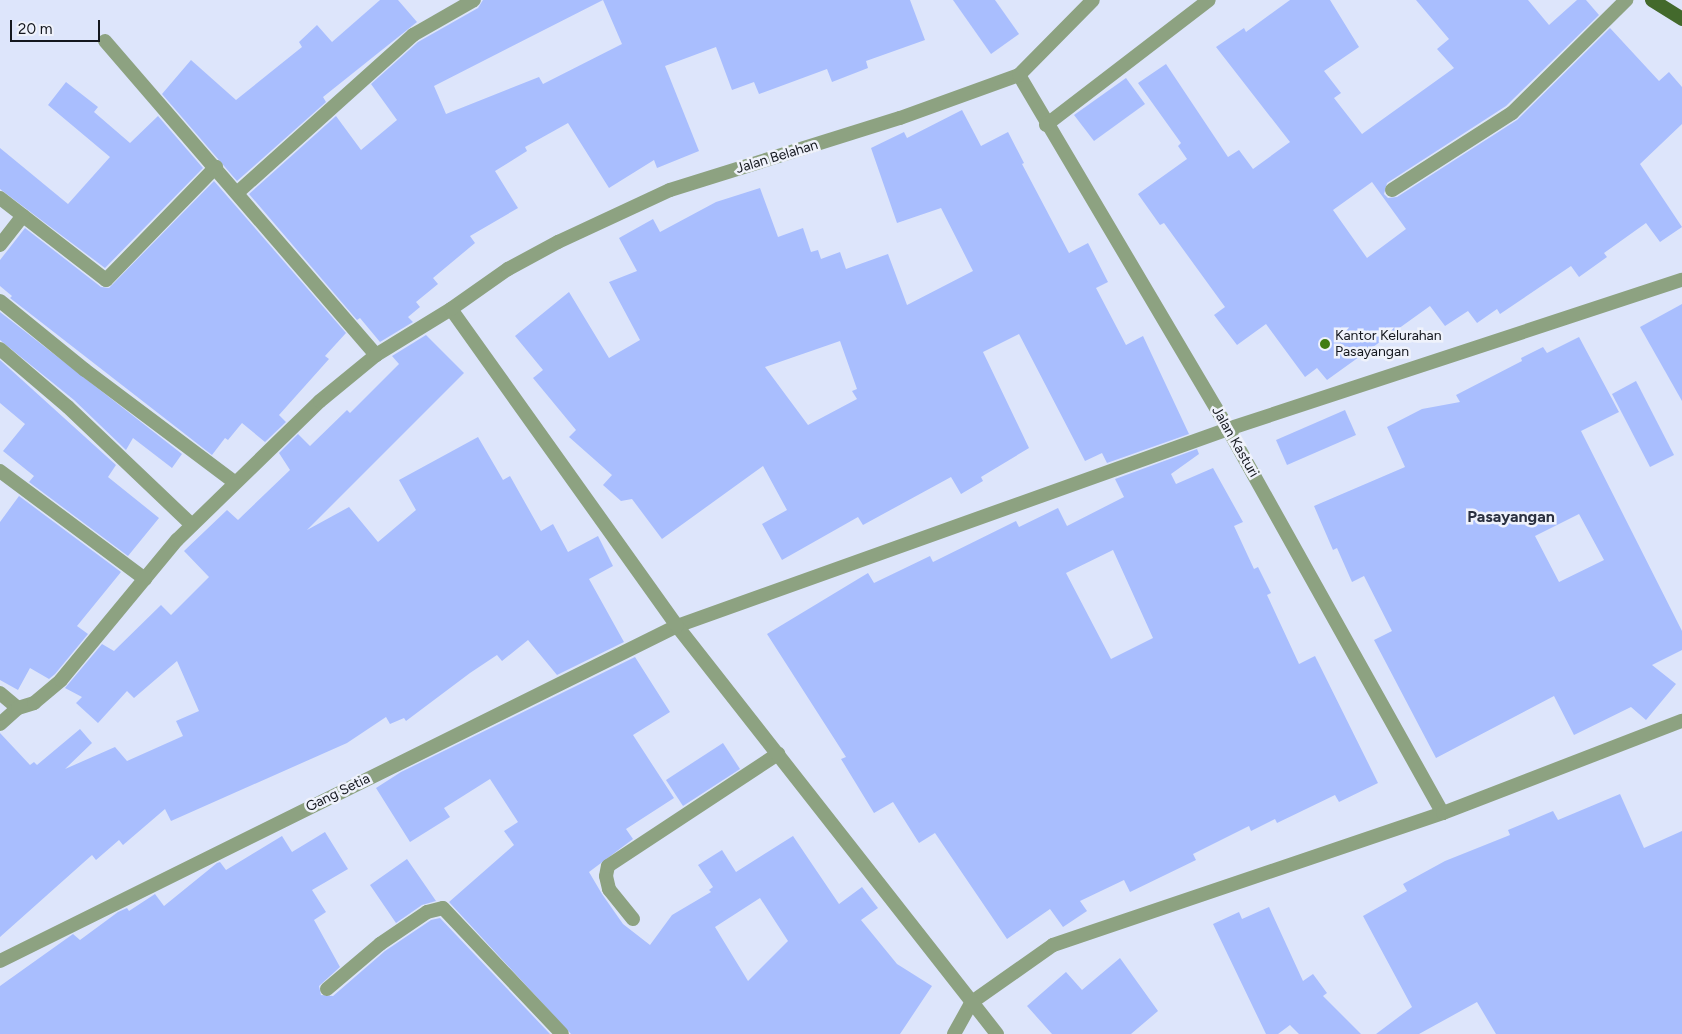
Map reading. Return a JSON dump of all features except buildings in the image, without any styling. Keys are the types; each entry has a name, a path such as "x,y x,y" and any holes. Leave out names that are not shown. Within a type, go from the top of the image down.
{"main road":[{"path":"1652,0 1682,19"}],"street":[{"path":"237,193 337,100 413,35 474,0"},
{"name":"Jalan Belahan","path":"0,724 18,708 34,703 61,680 192,525 234,482 376,355 451,309 508,269 558,242 670,190 900,118 1018,75 1093,0"},
{"path":"1046,124 1209,0"},
{"path":"1392,190 1512,113 1626,0"},
{"path":"105,41 216,167 376,355"},
{"name":"Jalan Kasturi","path":"1018,75 1228,429 1443,813"},
{"path":"0,198 106,280 216,167"},
{"path":"0,245 23,216"},
{"name":"Gang Setia","path":"0,961 677,626 1228,429 1682,280"},
{"path":"0,301 85,370 234,482"},
{"path":"451,309 677,626 997,1034"},
{"path":"0,349 68,408 192,525"},
{"path":"0,471 145,580"},
{"path":"0,693 18,708"},
{"path":"954,1034 972,1002 1053,945 1443,813 1682,721"},
{"path":"633,919 609,888 606,876 608,866 616,858 778,754"},
{"path":"327,989 380,944 427,912 443,908 562,1034"}],"place":[{"name":"Kantor Kelurahan Pasayangan","path":"1325,344"}],"district":[{"name":"Pasayangan","path":"1511,517"}]}
